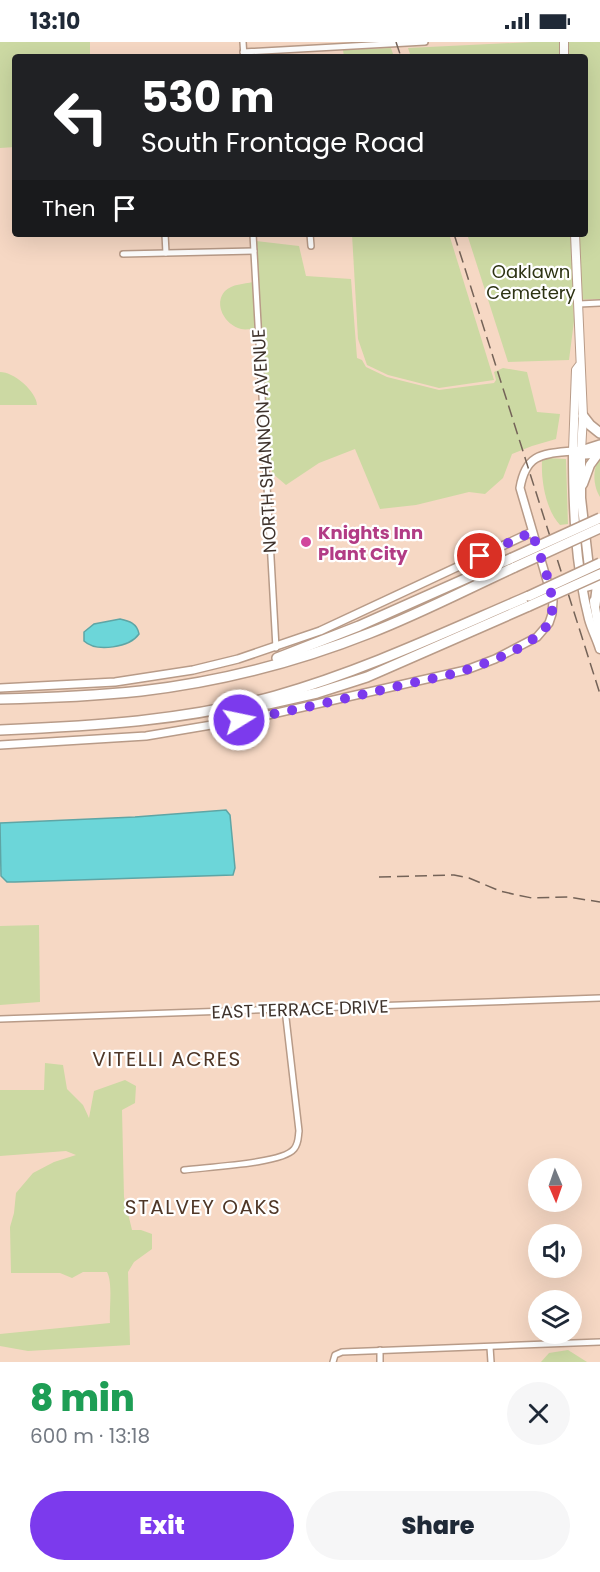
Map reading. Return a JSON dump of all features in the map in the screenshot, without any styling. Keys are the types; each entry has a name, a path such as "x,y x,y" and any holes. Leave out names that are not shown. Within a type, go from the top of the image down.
{"highway":[{"path":"583,416 590,426 600,433"},
{"path":"577,451 585,454 600,450"},
{"path":"0,699 142,691 236,674 301,657 370,633 600,518"},
{"path":"513,562 600,528"},
{"path":"529,601 600,563"},
{"path":"0,729 124,723 215,710 273,696 345,674 529,601 593,582 597,589 595,605"}],"main road":[{"path":"574,237 583,416 573,497 577,549 593,582"},
{"path":"579,362 576,370 577,451 587,553 593,582 595,639 600,642"},
{"path":"581,493 587,471 600,450"},
{"path":"595,605 600,642"}],"street":[{"path":"255,54 424,42"},
{"path":"165,237 166,253"},
{"name":"NORTH SHANNON AVENUE","path":"253,237 276,648"},
{"path":"310,237 311,246"},
{"path":"123,254 254,251"},
{"path":"579,304 600,303"},
{"path":"0,745 146,736 259,717 466,670 495,659 537,637 544,630 552,614 553,601 520,488 523,470 545,454 577,451"},
{"path":"0,688 115,682 157,676 226,662 276,648 346,620 532,532"},
{"name":"EAST TERRACE DRIVE","path":"0,1019 600,998"},
{"path":"184,1170 248,1163 286,1155 294,1149 298,1141 298,1131 285,1009"},
{"path":"333,1362 335,1355 339,1352 600,1342"},
{"path":"490,1347 491,1362"},
{"path":"380,1350 380,1362"}],"green space":[{"path":"0,42 90,42 90,54 12,54 12,147 0,148"},
{"name":"Oaklawn Cemetery","path":"533,42 600,42 600,299 573,300 574,321 569,360 508,362 468,237 588,237 588,54 410,54 408,48"},
{"path":"391,48 393,54 344,54 343,50"},
{"path":"352,237 450,237 494,380 439,388 388,375 367,365 358,339"},
{"path":"256,241 299,246 306,276 351,279 357,358 362,360 366,367 387,377 439,390 494,383 496,380 494,372 503,368 527,372 537,412 560,414 556,439 512,454 503,478 485,494 469,492 416,505 380,509 355,449 319,463 286,485 272,473"},
{"path":"253,282 255,329 241,329 226,319 220,302 225,291 231,287"},
{"path":"0,372 12,375 29,388 37,405 0,405"},
{"path":"548,458 566,459 568,524 560,525 548,504 542,461"},
{"path":"600,458 600,497 594,477"},
{"path":"39,925 40,1002 0,1005 0,926"},
{"path":"45,1063 63,1065 67,1089 83,1105 89,1118 94,1091 125,1080 136,1086 135,1103 122,1110 124,1197 132,1230 152,1234 152,1249 134,1262 128,1272 130,1345 28,1351 0,1346 0,1334 110,1323 110,1289 107,1272 83,1272 72,1278 60,1273 11,1273 10,1227 16,1193 33,1173 54,1162 76,1155 66,1151 0,1156 0,1090 44,1090"},
{"path":"568,1350 587,1362 541,1362 549,1353"}],"water":[{"path":"120,619 136,627 139,634 135,639 113,647 97,647 84,641 84,632 94,624"},
{"path":"226,810 230,815 235,868 233,875 15,882 7,882 1,876 0,823"}],"railway":[{"path":"396,42 400,54"},
{"path":"455,237 600,694"},
{"path":"379,877 454,875 469,878 500,891 532,898 568,897 600,902"}],"place":[{"name":"Knights Inn Plant City","path":"306,542"}],"district":[{"name":"VITELLI ACRES","path":"167,1059"},
{"name":"STALVEY OAKS","path":"203,1207"}],"route":[{"path":"239,720 304,708 466,670 495,659 537,637 549,623 553,601 532,532 480,556"}]}
